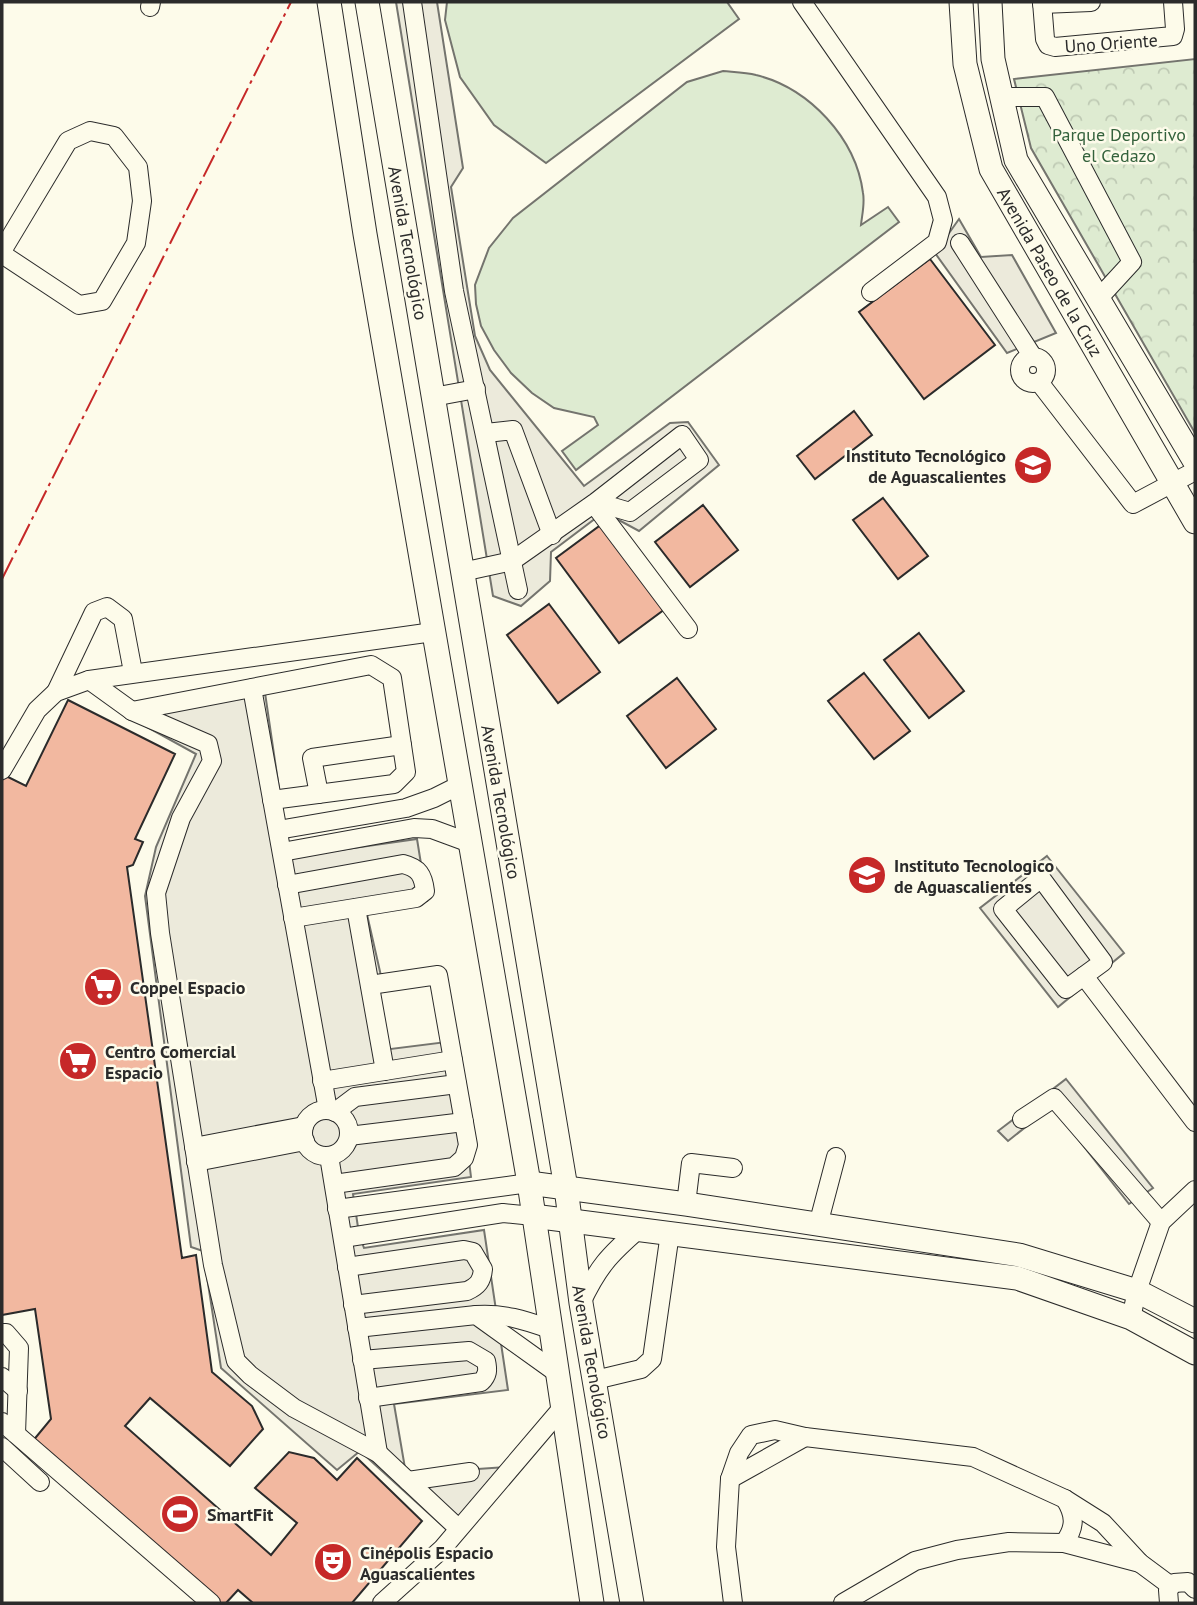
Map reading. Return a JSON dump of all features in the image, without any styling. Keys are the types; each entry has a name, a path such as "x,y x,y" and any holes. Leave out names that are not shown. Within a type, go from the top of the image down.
{"main road":[{"name":"Avenida Tecnológico","path":"329,2 365,234 530,1183 592,1603"},
{"name":"Avenida Tecnológico","path":"367,2 566,1188 581,1303 632,1603"},
{"name":"Avenida Paseo de la Cruz","path":"961,2 965,64 991,170 1195,522"},
{"name":"Avenida Paseo de la Cruz","path":"990,2 993,59 1016,160 1195,462"},
{"path":"530,1183 1019,1255 1137,1291 1195,1321"},
{"path":"533,1216 1017,1278 1130,1318 1195,1353"}],"street":[{"path":"412,2 454,291 519,590"},
{"path":"802,2 937,197 943,220 937,242 871,292"},
{"name":"Uno Oriente","path":"1091,2 1042,3 1045,39 1048,45 1055,47 1173,36 1174,2"},
{"path":"1002,97 1045,97 1132,262 1098,299"},
{"path":"90,131 114,136 138,167 142,201 136,243 102,301 79,305 2,252 68,141 90,131"},
{"path":"960,243 1033,357 1021,363 1020,370 1026,381 1039,382 1133,504 1195,471"},
{"path":"433,397 476,389"},
{"path":"486,433 513,430 552,535"},
{"path":"463,572 512,561 552,535 682,435 699,460 630,512 595,503"},
{"path":"595,503 688,629"},
{"path":"2,770 37,710 56,692 94,612 107,607 123,619 133,673"},
{"path":"56,692 89,680 433,632"},
{"path":"132,711 371,665 392,678 406,772 394,784 272,800"},
{"path":"89,680 132,711 208,744 212,761 181,818 156,893 160,933 213,1265 236,1361 250,1375 295,1408 378,1453 458,1528"},
{"path":"253,688 321,1081 331,1111 346,1121 349,1136 342,1149 329,1156 315,1153 304,1134"},
{"path":"319,794 312,758 402,745"},
{"path":"278,830 406,808 460,785"},
{"path":"282,852 414,828 432,828 470,843"},
{"path":"287,885 403,864 414,867 423,876 425,891 416,898 293,918"},
{"path":"1041,878 1103,962 1084,976 1066,989 1003,909 1041,878"},
{"path":"356,908 385,1071"},
{"path":"334,1184 454,1167 464,1158 468,1145 438,975 370,985"},
{"path":"1084,976 1195,1122"},
{"path":"321,1081 453,1060"},
{"path":"304,1134 313,1114 331,1111 355,1097 457,1084"},
{"path":"1022,1119 1054,1098 1161,1222"},
{"path":"349,1136 464,1122"},
{"path":"195,1155 304,1134"},
{"path":"329,1156 378,1453"},
{"path":"818,1225 836,1157"},
{"path":"686,1204 691,1164 733,1168"},
{"path":"337,1209 530,1183"},
{"path":"1130,1318 1161,1222 1195,1190"},
{"path":"461,1193 465,1219"},
{"path":"343,1238 503,1213 533,1216"},
{"path":"581,1303 607,1257 639,1229"},
{"path":"595,1380 641,1369 652,1359 670,1233"},
{"path":"347,1267 464,1250 473,1252 483,1269 482,1280 467,1291 353,1306"},
{"path":"356,1328 496,1313 550,1329"},
{"path":"476,1315 557,1374"},
{"path":"2,1333 6,1333 19,1348 16,1434"},
{"path":"362,1360 468,1350 486,1361 488,1370 481,1382 368,1398"},
{"path":"2,1377 18,1391"},
{"path":"382,1603 442,1549 562,1408"},
{"path":"2,1422 211,1603"},
{"path":"733,1603 726,1547 730,1479 739,1453 751,1435 775,1430 806,1437 973,1457 1065,1499 1103,1522 1170,1595 1184,1581 1195,1589"},
{"path":"730,1479 806,1437"},
{"path":"2,1447 40,1482"},
{"path":"408,1481 470,1472"},
{"path":"1064,1543 1071,1534 1074,1521 1073,1511 1065,1499"},
{"path":"843,1603 915,1562 957,1550 1009,1542 1064,1543 1140,1563"}],"green space":[{"path":"447,2 727,2 739,19 546,163 494,125 460,77 445,20"},
{"name":"Parque Deportivo el Cedazo","path":"1195,59 1195,433 1031,148 1014,79"},
{"path":"723,71 752,74 776,82 811,104 827,118 851,153 863,193 861,225 888,207 899,222 576,470 562,451 598,425 594,417 554,408 532,393 511,373 481,326 475,285 489,248 513,218 687,82"}],"shaded area":[{"path":"396,2 437,2 463,168 451,187 475,336 490,370 584,486 670,423 688,422 719,465 639,531 604,512 551,552 550,581 521,606 493,596"},
{"path":"959,219 981,257 1012,255 1056,333 1007,353 935,253"},
{"path":"264,686 289,857 417,839 427,901 366,910 384,989 374,992 383,1050 454,1041 471,1177 353,1194 359,1234 364,1248 484,1230 508,1390 394,1404 406,1474 520,1466 457,1539 360,1451 337,1470 221,1368 203,1251 191,1247 145,896 156,847 196,754 125,715"},
{"path":"1047,856 1124,953 1058,1007 980,908"},
{"path":"1066,1079 1153,1188 1129,1204 1052,1106 1008,1141 998,1131"}],"building":[{"path":"930,259 995,345 924,399 859,312"},
{"path":"854,411 872,435 815,479 797,456"},
{"path":"883,498 928,556 898,579 853,520"},
{"path":"703,505 738,550 690,587 655,542"},
{"path":"602,524 665,609 619,643 556,558"},
{"path":"549,604 600,672 558,703 507,635"},
{"path":"919,633 964,691 929,718 884,660"},
{"path":"864,673 910,731 874,759 828,701"},
{"path":"677,678 716,729 666,768 627,716"},
{"name":"Centro Comercial Espacio","path":"68,700 175,754 135,839 143,842 133,865 127,867 182,1258 196,1255 212,1372 252,1406 263,1429 230,1466 150,1398 125,1426 271,1555 297,1523 255,1488 289,1452 314,1458 337,1480 357,1458 422,1521 352,1603 253,1603 238,1590 226,1603 217,1603 32,1442 51,1419 35,1309 2,1315 2,781 4,775 26,786"}],"power":[{"path":"2,579 291,2"}],"place":[{"name":"Instituto Tecnológico de Aguascalientes","path":"1033,465"},
{"name":"Instituto Tecnologico de Aguascalientes","path":"867,875"},
{"name":"Coppel Espacio","path":"103,987"},
{"name":"Centro Comercial Espacio","path":"78,1061"},
{"name":"SmartFit","path":"180,1514"},
{"name":"Cinépolis Espacio Aguascalientes","path":"333,1562"}]}
